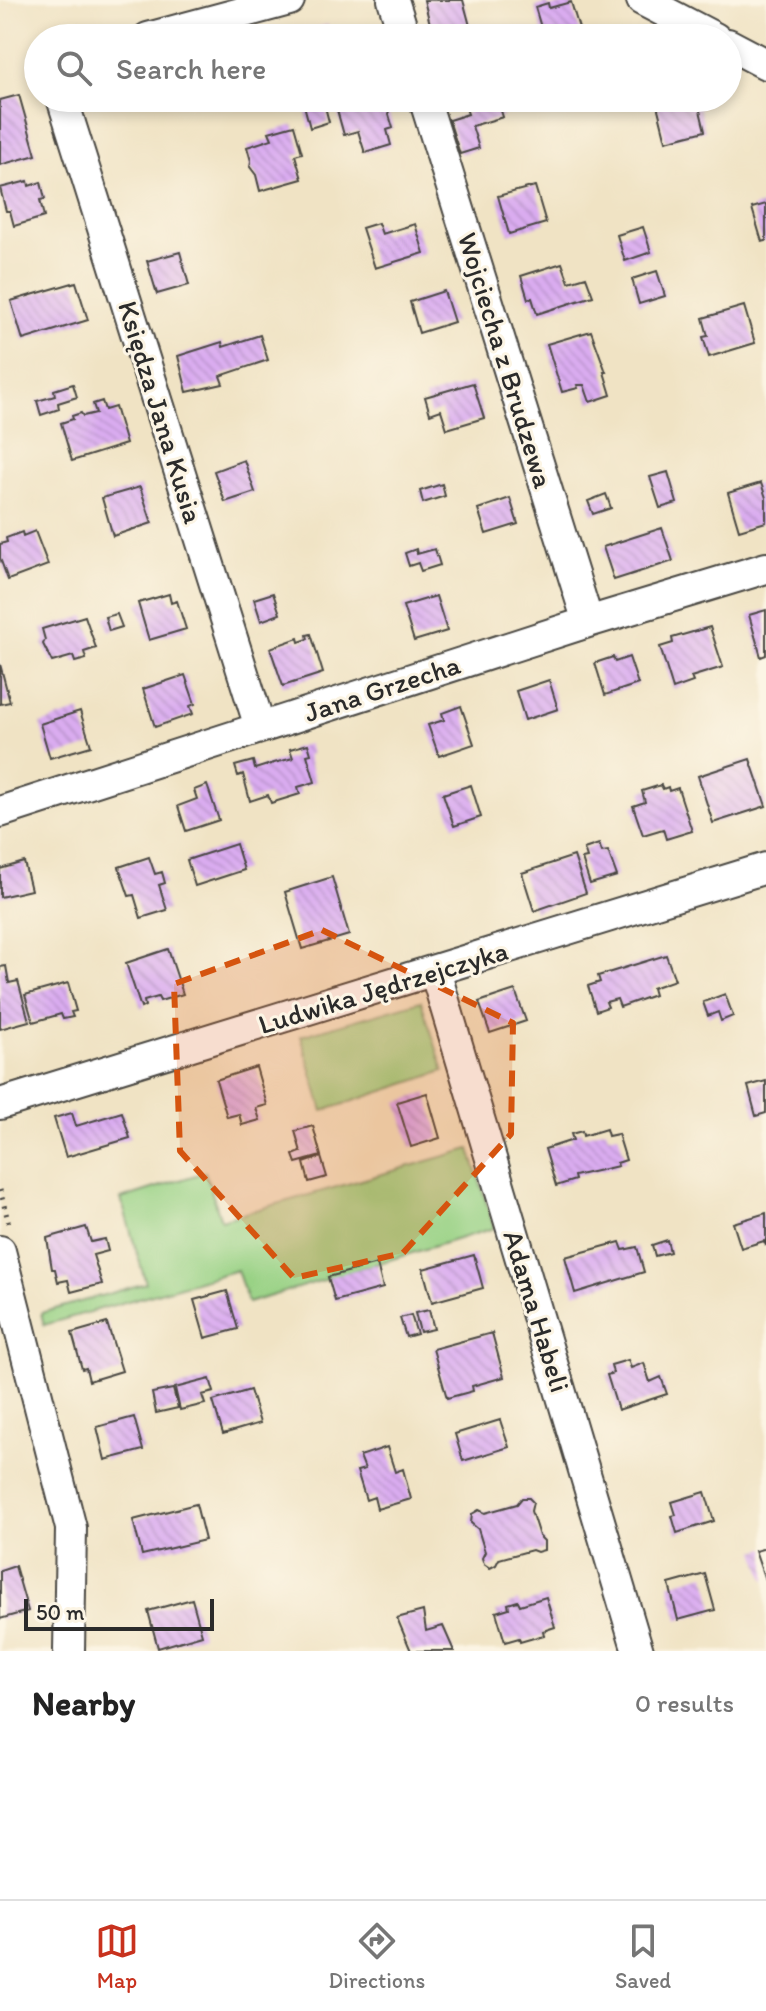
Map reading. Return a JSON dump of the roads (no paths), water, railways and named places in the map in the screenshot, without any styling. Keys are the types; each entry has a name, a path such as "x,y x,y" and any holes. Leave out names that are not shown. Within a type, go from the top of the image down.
{"street":[{"path":"200,24 289,0"},
{"path":"393,0 401,24"},
{"path":"642,0 688,24"},
{"path":"742,51 766,64"},
{"name":"Księdza Jana Kusia","path":"66,112 260,727"},
{"name":"Wojciecha z Brudzewa","path":"428,112 588,622"},
{"name":"Jana Grzecha","path":"0,812 588,622 766,568"},
{"name":"Ludwika Jędrzejczyka","path":"0,1104 766,868"},
{"name":"Adama Habeli","path":"435,971 604,1556 638,1651"},
{"path":"0,1251 71,1528 69,1651"}]}
